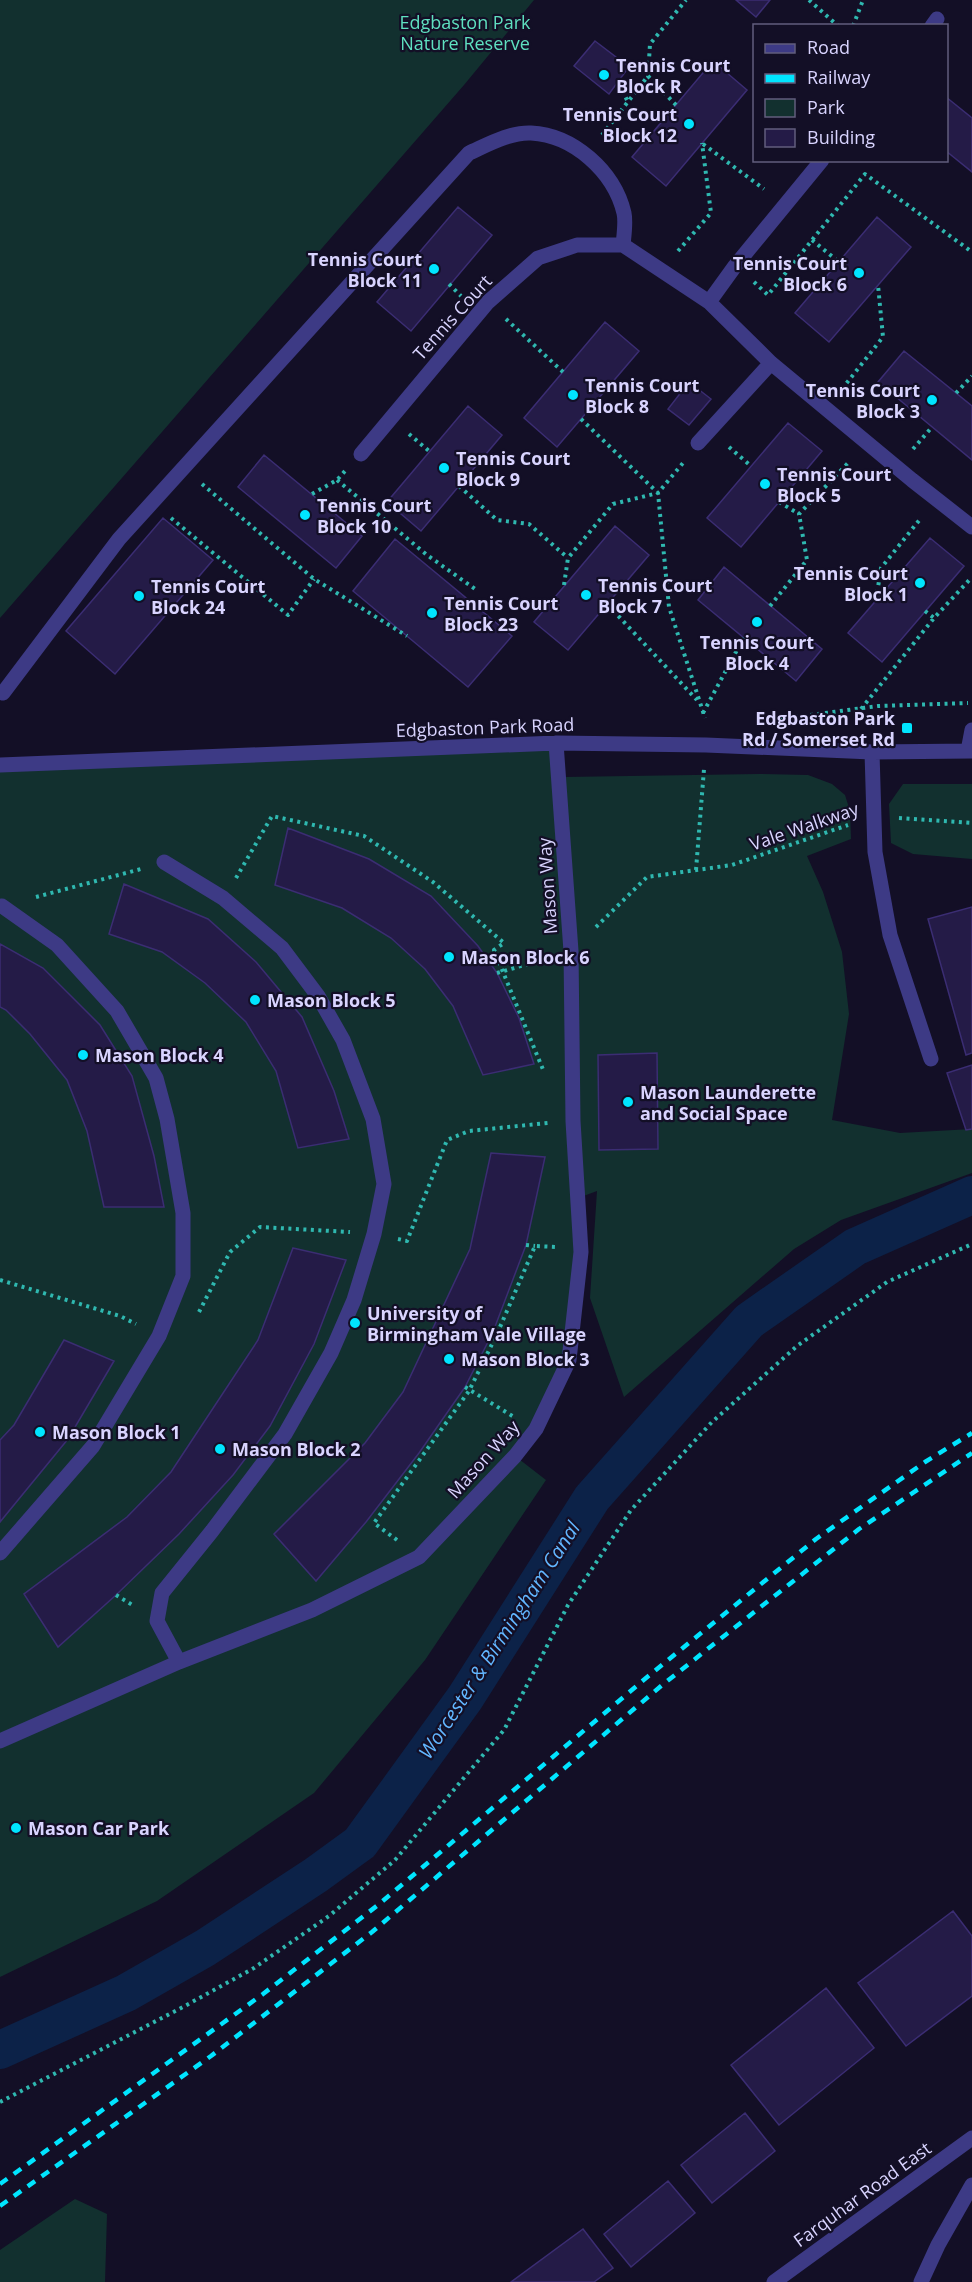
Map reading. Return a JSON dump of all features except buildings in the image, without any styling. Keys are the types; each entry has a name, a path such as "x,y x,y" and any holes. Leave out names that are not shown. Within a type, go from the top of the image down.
{"street":[{"path":"3,693 119,539 469,153 498,140 528,132 555,136 588,155 615,192 624,214 623,245 709,302 771,363 868,444 972,526"},
{"path":"709,302 735,266 820,162"},
{"name":"Tennis Court","path":"361,454 488,302 538,258 577,245 623,245"},
{"path":"698,443 771,363"},
{"path":"970,751 972,730"},
{"name":"Edgbaston Park Road","path":"0,765 556,743 706,745 872,752 970,751"},
{"name":"Mason Way","path":"0,1741 179,1662 312,1610 419,1557 515,1456 536,1430 569,1360 581,1252 573,1121 571,951 556,743"},
{"path":"872,752 876,816 875,852 890,935 932,1059"},
{"path":"164,862 223,898 282,948 318,996 343,1040 373,1119 384,1184 374,1234 354,1300 331,1353 285,1434 162,1593 157,1621 179,1662"},
{"path":"0,1553 93,1446 159,1336 183,1276 183,1214 167,1119 156,1078 117,1011 57,945 2,906"},
{"name":"Farquhar Road East","path":"774,2282 972,2138"},
{"path":"921,2282 938,2245 972,2186"}],"path":[{"path":"588,155 627,100 648,76 650,44 686,0"},
{"path":"808,0 836,24"},
{"path":"854,24 864,0"},
{"path":"648,76 676,105"},
{"path":"627,100 618,82 636,91"},
{"path":"662,270 711,213 702,143 785,205"},
{"path":"735,266 768,295 865,174 972,252"},
{"path":"812,240 839,262"},
{"path":"826,409 883,337 878,285"},
{"path":"488,302 563,372"},
{"path":"956,393 972,376"},
{"path":"581,419 658,494 669,607 702,713 709,727 696,870"},
{"path":"564,585 568,558 613,504 658,494 698,443"},
{"path":"799,514 868,444"},
{"path":"312,494 337,480 361,454"},
{"path":"183,468 314,579 407,636"},
{"path":"337,480 427,555 475,589"},
{"path":"459,486 497,520 530,524 568,558"},
{"path":"876,600 881,568 936,499"},
{"path":"152,502 288,615 314,579"},
{"path":"770,606 807,560 799,514 779,502"},
{"path":"861,710 934,618 972,577"},
{"path":"608,605 699,703"},
{"path":"925,611 934,618"},
{"path":"702,713 744,638"},
{"path":"767,720 926,703 972,703"},
{"path":"223,898 272,816 364,836 433,882 504,943 494,950 499,972 520,1010 546,1077"},
{"name":"Vale Walkway","path":"571,951 647,877 732,866 876,816 972,823"},
{"path":"2,906 164,862"},
{"path":"499,972 571,951"},
{"path":"199,1312 230,1252 260,1227 374,1234 407,1241 447,1140 470,1131 573,1121"},
{"path":"0,2102 254,1968 329,1916 395,1860 504,1730 568,1605 631,1510 712,1422 797,1346 887,1282 972,1244"},
{"path":"526,1245 560,1247"},
{"path":"419,1557 374,1523 469,1391 497,1334 534,1246"},
{"path":"0,1280 120,1316 159,1336"},
{"path":"465,1387 536,1430"}],"green space":[{"name":"Edgbaston Park Nature Reserve","path":"0,0 534,0 464,85 0,618"},
{"name":"University of Birmingham Vale Village","path":"556,743 565,777 808,775 832,784 845,795 850,811 851,839 807,856 823,892 842,952 849,1014 832,1120 900,1133 972,1129 972,1173 841,1220 794,1249 624,1397 590,1298 597,1191 578,1198 569,1360 515,1456 546,1480 425,1660 314,1793 157,1901 0,1977 0,765"},
{"path":"903,784 972,784 972,859 913,854 891,843 889,804"},
{"path":"75,2199 107,2214 105,2282 0,2282 0,2250"}],"waterway":[{"name":"Worcester & Birmingham Canal","path":"0,2050 126,1993 205,1948 316,1875 360,1843 465,1698 592,1498 749,1321 855,1247 972,1195"}],"railway":[{"path":"0,2184 263,1994 378,1905 646,1678 816,1539 925,1462 972,1433"},
{"path":"0,2206 211,2056 372,1932 661,1686 859,1529 972,1453"}],"place":[{"name":"Tennis Court Block R","path":"604,75"},
{"name":"Tennis Court Block 12","path":"689,124"},
{"name":"Tennis Court Block 11","path":"434,269"},
{"name":"Tennis Court Block 6","path":"859,273"},
{"name":"Tennis Court Block 8","path":"573,395"},
{"name":"Tennis Court Block 3","path":"932,400"},
{"name":"Tennis Court Block 9","path":"444,468"},
{"name":"Tennis Court Block 5","path":"765,484"},
{"name":"Tennis Court Block 10","path":"305,515"},
{"name":"Tennis Court Block 1","path":"920,583"},
{"name":"Tennis Court Block 7","path":"586,595"},
{"name":"Tennis Court Block 24","path":"139,596"},
{"name":"Tennis Court Block 23","path":"432,613"},
{"name":"Tennis Court Block 4","path":"757,622"},
{"name":"Edgbaston Park Rd / Somerset Rd","path":"907,728"},
{"name":"Mason Block 6","path":"449,957"},
{"name":"Mason Block 5","path":"255,1000"},
{"name":"Mason Block 4","path":"83,1055"},
{"name":"Mason Launderette and Social Space","path":"628,1102"},
{"name":"University of Birmingham Vale Village","path":"355,1323"},
{"name":"Mason Block 3","path":"449,1359"},
{"name":"Mason Block 1","path":"40,1432"},
{"name":"Mason Block 2","path":"220,1449"},
{"name":"Mason Car Park","path":"16,1828"}]}
